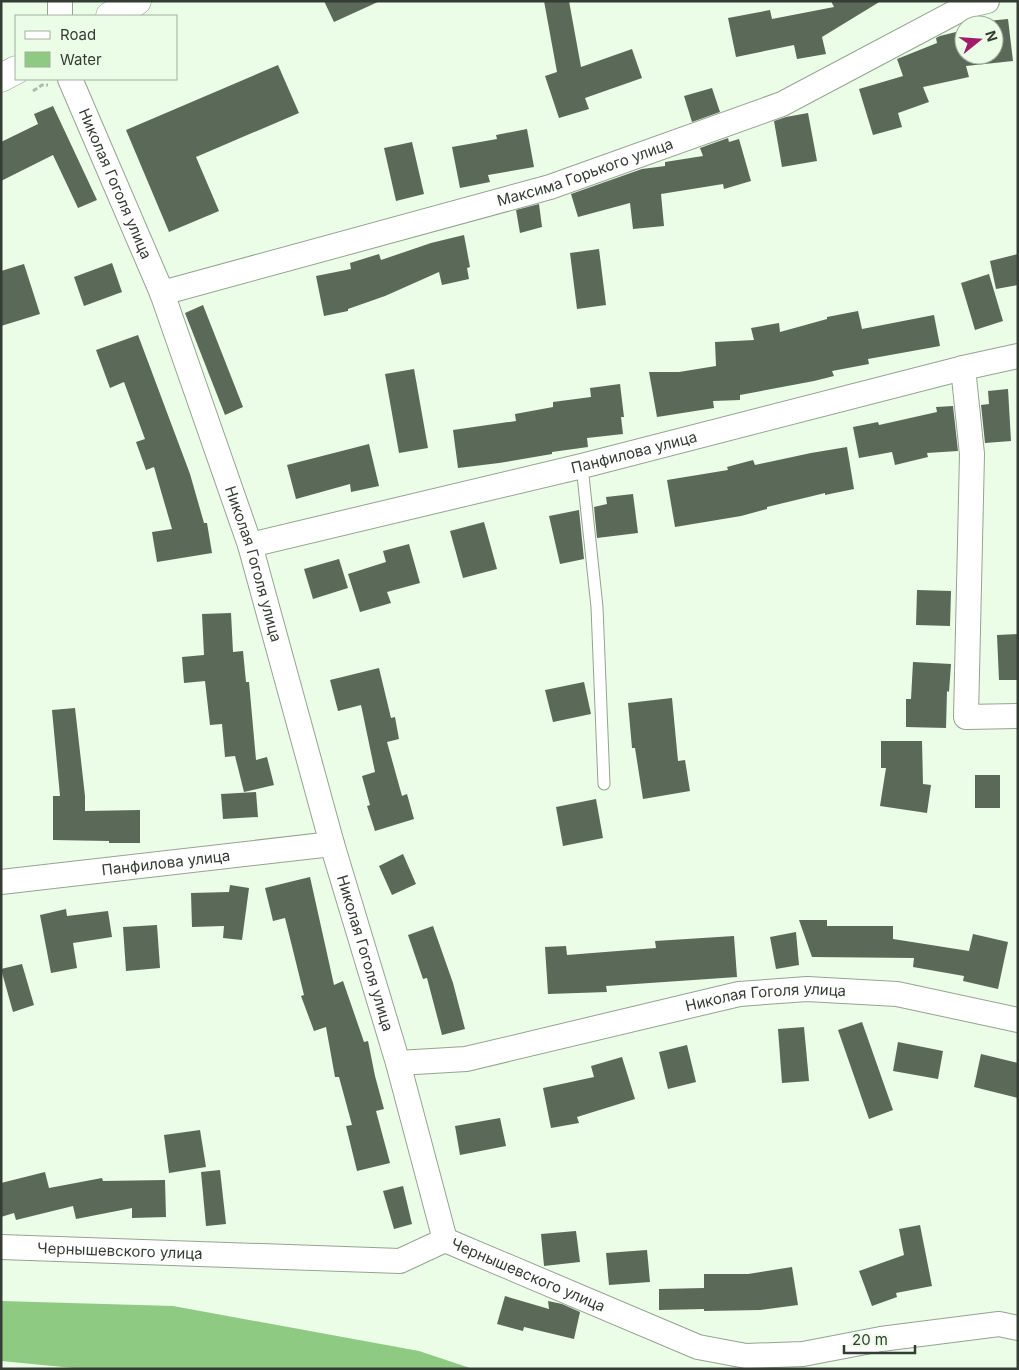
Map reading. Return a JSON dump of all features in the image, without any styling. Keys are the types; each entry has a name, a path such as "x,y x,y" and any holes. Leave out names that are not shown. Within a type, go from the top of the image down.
{"main road":[{"path":"112,15 137,1"},
{"path":"1,78 15,71"}],"street":[{"path":"60,1 60,15"},
{"name":"Максима Горького улица","path":"162,293 559,183 782,104 967,6 988,1"},
{"name":"Николая Гоголя улица","path":"60,82 162,293 250,545 332,844 398,1063 445,1240"},
{"name":"Панфилова улица","path":"250,545 582,466 963,368 1018,356"},
{"path":"963,368 972,454 966,717 1018,716"},
{"name":"Панфилова улица","path":"1,882 332,844"},
{"name":"Николая Гоголя улица","path":"398,1063 466,1059 739,994 797,989 897,994 1018,1020"},
{"name":"Чернышевского улица","path":"1,1247 400,1260 445,1240 698,1347 746,1356 803,1354 881,1339 999,1324 1018,1328"}],"lane":[{"path":"582,466 597,607 604,784"}],"path":[{"path":"26,96 42,85 60,82"}],"water":[{"path":"1,1301 173,1306 419,1351 473,1369 84,1369 1,1361"}],"building":[{"path":"324,1 380,1 334,22"},
{"path":"544,1 569,1 581,67 632,49 642,78 585,98 589,109 559,118 545,76 557,72"},
{"path":"831,1 881,1 822,37 826,54 797,59 794,45 736,57 728,18 770,10 772,19 834,7"},
{"path":"1004,19 1008,19 1013,61 1004,62"},
{"path":"954,32 954,65 975,65 966,66 969,77 923,87 929,102 898,113 902,127 873,135 859,89 903,76 897,59 937,43 936,38"},
{"path":"278,65 299,113 196,157 219,211 169,232 126,130"},
{"path":"712,88 720,112 692,122 684,96"},
{"path":"53,106 97,200 78,208 53,155 1,181 1,142 38,124 34,114"},
{"path":"808,113 817,161 782,167 774,121"},
{"path":"527,129 534,167 488,175 490,182 460,188 452,147 497,139 496,135"},
{"path":"728,138 729,142 739,139 751,181 724,189 723,184 661,194 664,226 633,229 630,203 578,217 571,194 642,169 665,166 665,162 703,156 700,148"},
{"path":"412,142 424,194 396,201 384,148"},
{"path":"539,204 542,227 520,233 516,210"},
{"path":"464,235 470,267 467,268 469,279 442,285 439,272 385,296 348,309 348,311 324,316 316,276 351,269 350,263 379,254 381,260 431,243"},
{"path":"599,249 606,305 577,309 570,253"},
{"path":"1018,254 1018,285 996,289 990,261"},
{"path":"112,263 122,292 84,306 74,277"},
{"path":"24,264 40,314 1,326 1,271"},
{"path":"989,274 1003,321 975,330 961,283"},
{"path":"203,305 243,407 225,415 185,313"},
{"path":"858,311 862,329 934,315 940,346 868,359 869,364 832,371 834,376 740,395 740,400 713,401 714,408 657,417 649,372 679,372 716,366 715,342 754,340 751,328 779,323 780,332 827,319 827,317"},
{"path":"138,335 190,474 204,523 207,523 212,553 157,562 152,532 172,529 154,467 146,470 136,442 145,439 124,382 110,388 96,350"},
{"path":"414,369 428,448 399,453 385,374"},
{"path":"620,384 624,417 621,417 623,434 587,438 588,447 499,463 458,468 453,430 516,421 515,414 553,407 553,402 591,397 590,388"},
{"path":"1008,389 1011,441 985,443 981,405 989,404 988,391"},
{"path":"953,406 958,451 927,453 928,457 895,465 892,452 859,458 853,427 878,422 879,425 937,412 936,407"},
{"path":"369,444 379,486 351,492 350,484 296,499 287,465"},
{"path":"847,447 854,489 825,495 825,493 767,507 767,509 741,516 675,527 667,480 728,470 727,467 753,460 755,465"},
{"path":"633,494 638,533 597,538 594,507 607,504 606,497"},
{"path":"579,510 584,559 560,564 549,516"},
{"path":"484,522 497,569 463,578 450,531"},
{"path":"409,544 420,583 387,592 391,603 360,612 348,574 386,562 383,551"},
{"path":"339,559 348,588 313,599 304,569"},
{"path":"917,590 951,591 950,626 916,625"},
{"path":"231,613 233,652 243,651 246,682 249,682 256,760 267,757 274,785 244,792 235,756 225,757 222,724 210,725 205,681 184,683 182,657 204,655 202,614"},
{"path":"1018,634 1018,680 999,680 997,635"},
{"path":"913,662 951,664 949,692 947,691 946,728 906,727 906,699 911,699"},
{"path":"379,668 391,718 395,717 399,739 387,742 402,796 407,794 414,819 375,831 367,806 370,805 362,776 375,772 361,705 338,711 330,680"},
{"path":"584,682 591,714 553,722 545,690"},
{"path":"672,698 678,761 685,760 690,791 643,799 635,748 632,748 628,703"},
{"path":"75,708 85,811 140,810 140,843 53,840 53,796 60,796 52,710"},
{"path":"881,741 922,741 923,784 931,785 927,813 880,806 886,768 881,768"},
{"path":"975,775 1000,775 1000,808 975,808"},
{"path":"256,792 258,817 223,819 221,794"},
{"path":"596,799 603,838 563,846 556,807"},
{"path":"403,854 416,884 392,895 379,866"},
{"path":"310,877 334,985 343,981 364,1042 368,1041 384,1109 376,1111 390,1163 357,1171 346,1126 352,1125 339,1077 335,1077 326,1027 314,1031 301,996 304,995 285,918 273,921 265,888"},
{"path":"230,885 249,888 242,940 223,938 224,926 192,927 191,893 229,892"},
{"path":"66,909 67,916 108,911 112,937 73,943 77,968 51,973 40,915"},
{"path":"799,920 827,920 827,926 893,926 893,939 969,951 973,934 1008,942 998,989 963,981 964,976 913,967 914,958 812,957"},
{"path":"157,925 160,968 126,971 123,927"},
{"path":"433,926 453,983 465,1029 442,1035 427,978 423,979 408,935"},
{"path":"796,932 799,965 776,969 770,937"},
{"path":"734,936 737,977 606,986 607,992 548,994 545,947 566,946 567,955 656,948 655,941"},
{"path":"22,964 34,1005 13,1012 1,969"},
{"path":"862,1022 893,1110 869,1119 838,1030"},
{"path":"804,1027 809,1081 782,1083 778,1029"},
{"path":"898,1042 943,1051 938,1079 893,1071"},
{"path":"687,1045 696,1082 668,1089 659,1052"},
{"path":"981,1054 1018,1063 1018,1098 974,1087"},
{"path":"622,1057 635,1099 577,1117 579,1123 551,1128 543,1088 594,1077 591,1066"},
{"path":"500,1118 506,1146 460,1155 455,1126"},
{"path":"200,1130 206,1167 169,1173 164,1135"},
{"path":"220,1170 226,1224 206,1226 201,1172"},
{"path":"45,1172 49,1188 102,1178 103,1181 165,1180 166,1217 132,1218 132,1208 76,1219 73,1206 16,1220 14,1213 1,1217 1,1183"},
{"path":"403,1186 412,1224 394,1229 383,1191"},
{"path":"920,1225 932,1286 896,1293 897,1297 872,1306 859,1271 904,1255 899,1229"},
{"path":"576,1231 580,1262 544,1266 541,1234"},
{"path":"647,1250 650,1282 609,1285 606,1253"},
{"path":"792,1267 798,1305 760,1310 659,1310 659,1289 704,1288 704,1274 748,1274"},
{"path":"505,1296 549,1309 548,1301 562,1304 580,1312 574,1339 524,1327 523,1331 497,1324"}]}
